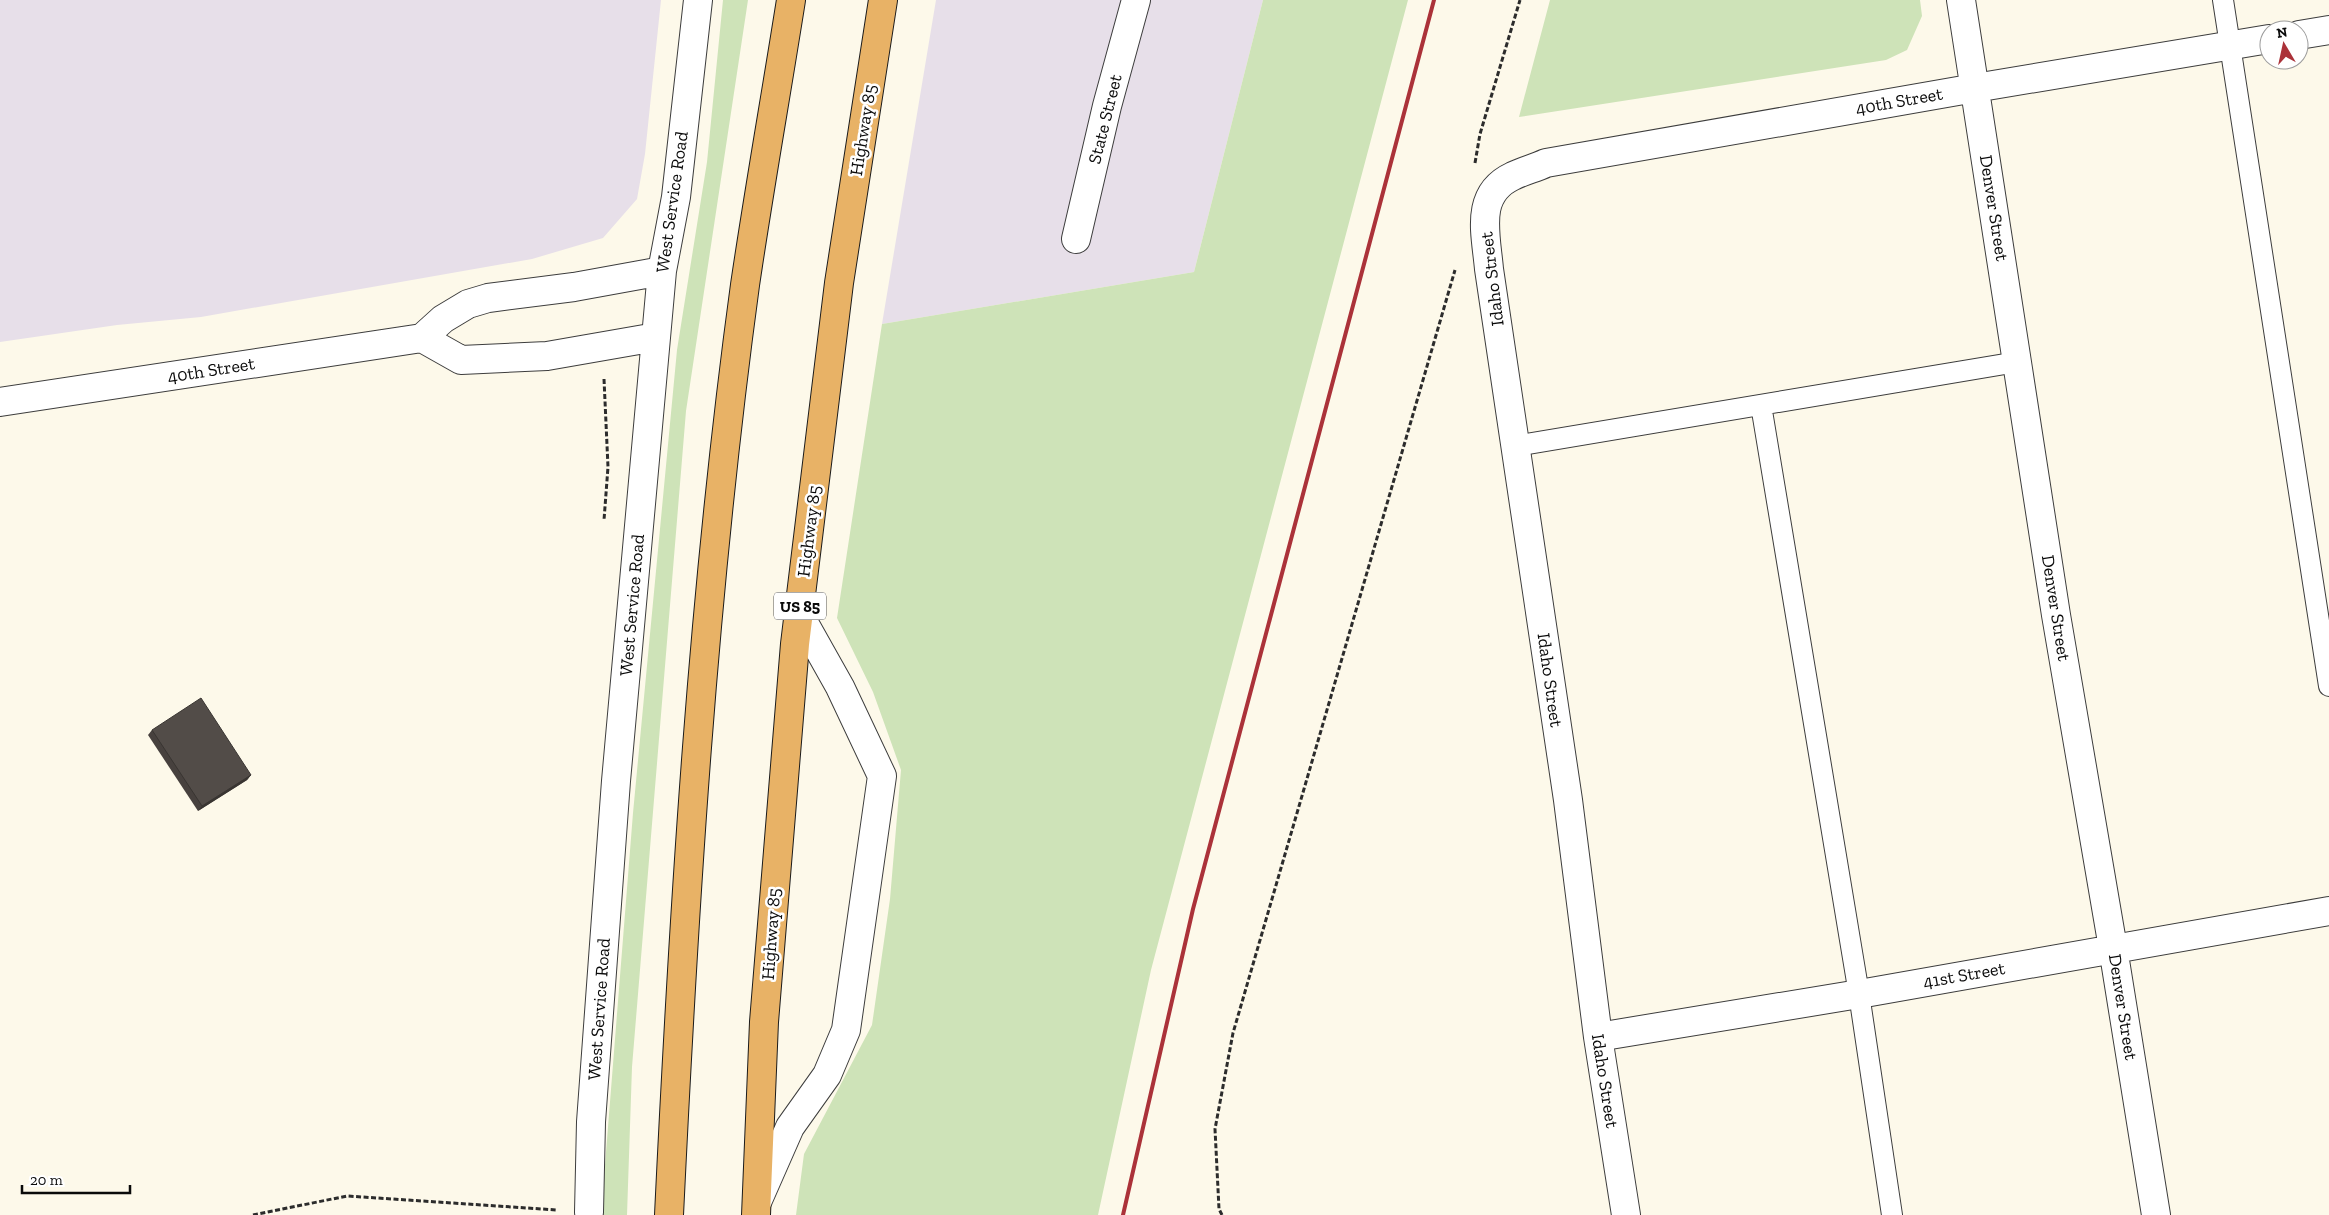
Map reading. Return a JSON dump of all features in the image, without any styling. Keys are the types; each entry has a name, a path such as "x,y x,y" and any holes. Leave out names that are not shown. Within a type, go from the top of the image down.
{"highway":[{"path":"669,1215 689,848 722,479 746,284 791,0"},
{"name":"Highway 85","path":"756,1209 764,1022 779,828 799,614 839,283 883,0"}],"street":[{"name":"West Service Road","path":"589,1212 591,1122 614,810 656,337 662,271 676,197 698,0"},
{"name":"State Street","path":"1076,239 1107,106 1136,0"},
{"name":"Denver Street","path":"1961,0 2056,614 2156,1215"},
{"path":"2309,33 2329,30"},
{"name":"40th Street","path":"1531,169 1546,163 1975,88 2259,42"},
{"name":"Idaho Street","path":"1531,169 1511,176 1492,192 1484,211 1489,269 1568,800 1598,1037 1626,1215"},
{"path":"656,337 547,356 461,360 422,338 443,318 468,304 488,298 574,287 662,271"},
{"name":"40th Street","path":"0,402 422,338"},
{"path":"756,1209 790,1127 827,1075 846,1030 882,776 840,687 799,614"},
{"name":"41st Street","path":"1598,1037 1859,994 2329,911"}],"lane":[{"path":"2223,0 2329,686"},
{"path":"1515,446 2017,362"},
{"path":"1761,405 1859,994 1892,1215"}],"path":[{"path":"1474,171 1480,134 1520,0"},
{"path":"1222,1215 1219,1209 1215,1129 1233,1033 1457,262"},
{"path":"253,1215 347,1196 589,1212"}],"shaded area":[{"path":"0,0 661,0 645,154 637,199 603,238 532,259 201,317 117,325 0,342"},
{"path":"936,0 1263,0 1194,272 882,324"}],"green space":[{"path":"723,0 748,0 686,411 632,1067 627,1215 601,1215 633,813 677,350 707,162"},
{"path":"1263,0 1408,0 1151,970 1098,1215 796,1215 804,1154 872,1025 890,899 901,770 873,692 837,618 882,324 1194,272"},
{"path":"1550,0 1920,0 1922,16 1907,50 1886,60 1519,117"}],"building":[{"path":"201,698 251,775 202,806 152,730"}],"railway":[{"path":"1123,1215 1193,909 1434,0"}]}
